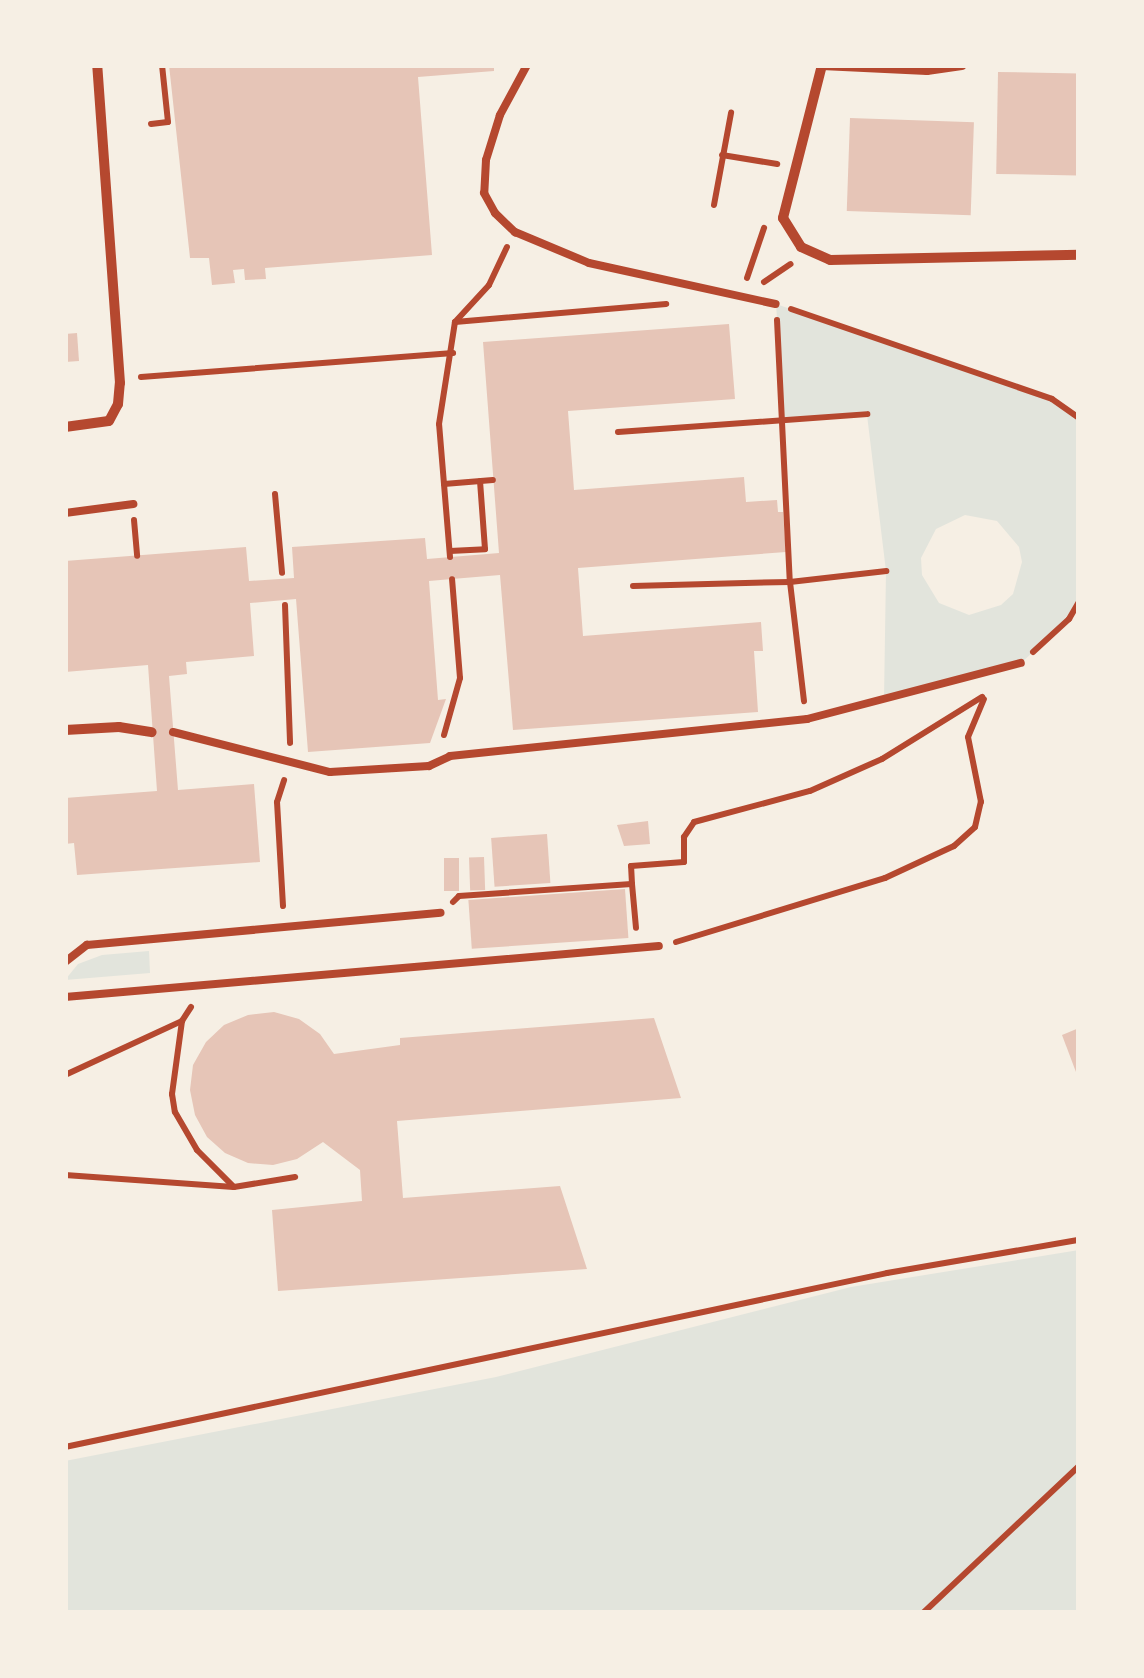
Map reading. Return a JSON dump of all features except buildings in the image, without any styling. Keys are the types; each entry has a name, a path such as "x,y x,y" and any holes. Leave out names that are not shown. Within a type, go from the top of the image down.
{"street":[{"path":"65,427 109,421 118,404 120,383 97,65"},
{"path":"962,65 926,70 822,65 783,218 792,237 809,252 842,260 1079,255"},
{"path":"65,730 119,727 152,732"}],"lane":[{"path":"527,65 500,115 486,160 484,193 494,213 515,232 588,263 776,304"},
{"path":"65,512 133,504"},
{"path":"173,732 330,772 429,766 450,756 807,719 1021,663"},
{"path":"65,962 87,945 441,913"},
{"path":"65,997 659,946"}],"path":[{"path":"151,124 168,122 162,65"},
{"path":"714,205 731,114"},
{"path":"722,155 794,166"},
{"path":"740,298 765,226"},
{"path":"740,298 809,252"},
{"path":"480,481 486,549 450,554 439,424 455,322 489,285 496,267"},
{"path":"455,322 683,302"},
{"path":"807,719 797,668 790,582 776,304 923,351 1052,399 1079,418"},
{"path":"120,383 139,378 453,353"},
{"path":"618,432 867,414"},
{"path":"444,484 493,480"},
{"path":"275,494 282,574"},
{"path":"133,504 137,556"},
{"path":"632,586 790,582 886,571"},
{"path":"444,735 460,678 452,579"},
{"path":"1021,663 1069,619 1079,602"},
{"path":"286,605 291,665 290,760"},
{"path":"637,940 631,866 684,862 684,837 694,822 810,791 882,759 987,694 973,715 968,736 981,802 975,827 954,846 885,878 816,902 659,946"},
{"path":"277,802 284,928"},
{"path":"441,913 460,896 632,884"},
{"path":"206,986 182,1021 172,1094 175,1112 197,1150 234,1186"},
{"path":"65,1075 182,1021"},
{"path":"65,1175 234,1186 295,1177"},
{"path":"65,1447 886,1272 1079,1240"},
{"path":"923,1613 1079,1466"}],"shaded area":[{"path":"776,304 1052,399 1079,418 1079,602 1069,619 1021,663 884,699 886,571 867,415 784,422","holes":["965,515 997,521 1019,547 1022,562 1013,594 1001,605 969,615 939,603 922,575 921,558 936,529"]},
{"path":"149,951 150,973 65,980 78,964 102,955"},
{"path":"1079,1250 1079,1613 65,1613 65,1461 496,1377 851,1287"}]}
